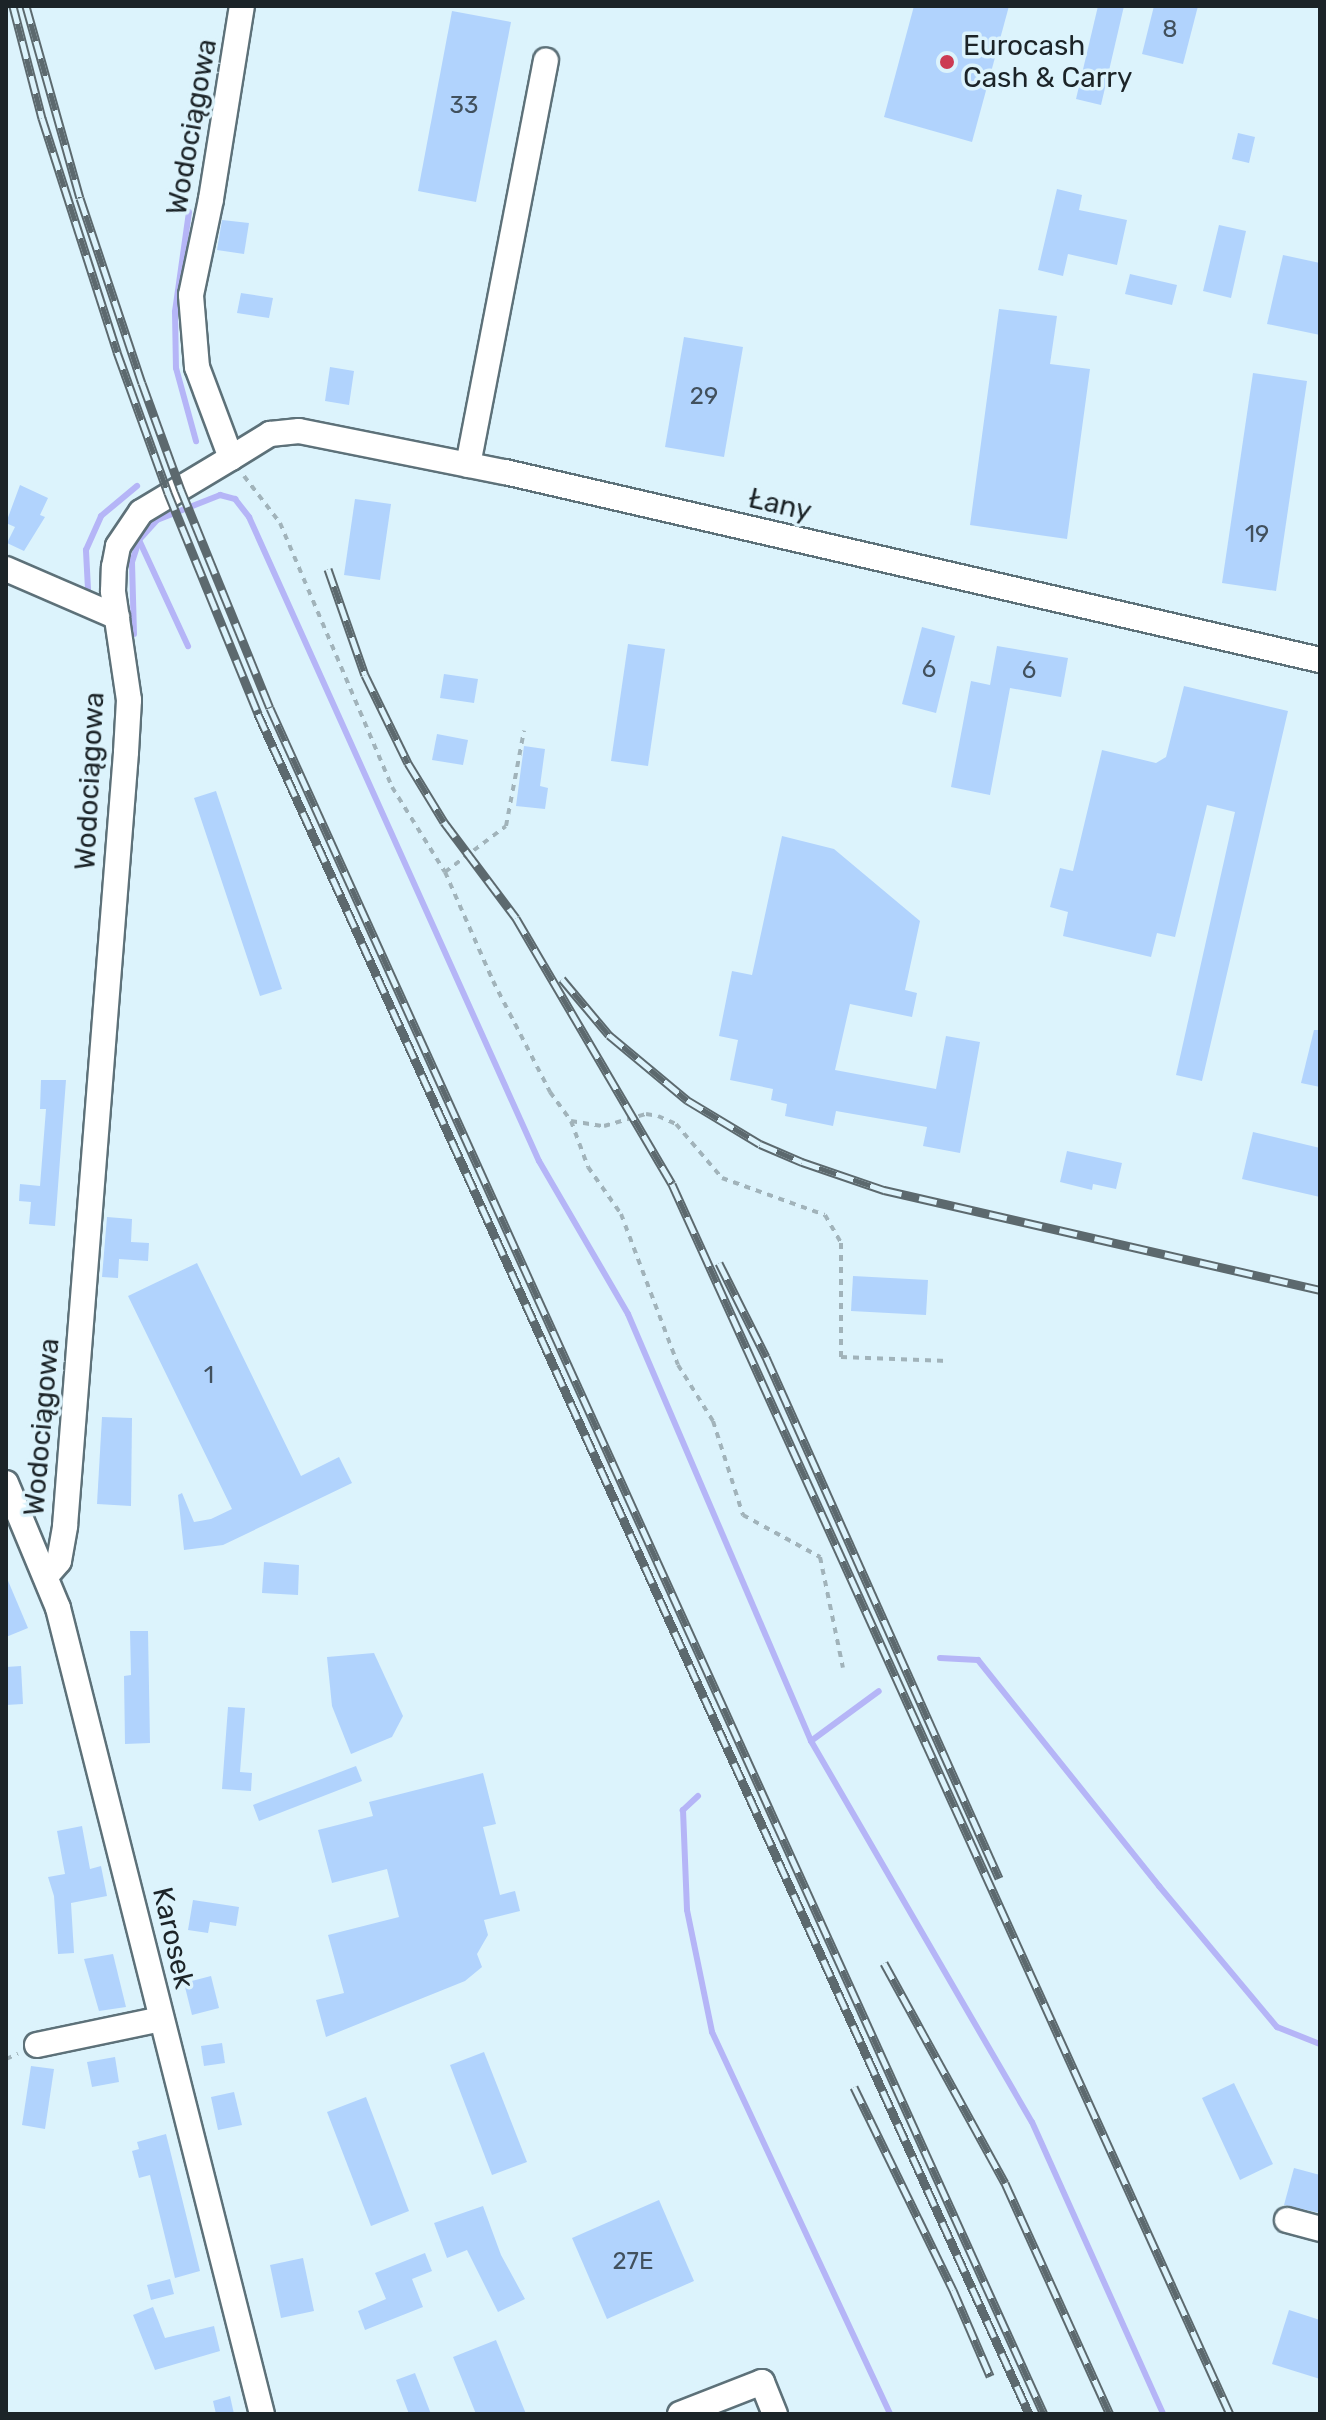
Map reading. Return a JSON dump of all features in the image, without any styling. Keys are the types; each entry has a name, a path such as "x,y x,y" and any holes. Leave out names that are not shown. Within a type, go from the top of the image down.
{"street":[{"name":"Wodociągowa","path":"47,1575 59,1561 65,1526 126,752 129,700 117,617 114,567 118,546 128,529 157,500 231,458 197,367 191,295 211,199 242,6"},
{"path":"468,465 546,60"},
{"name":"Łany","path":"231,458 270,434 299,431 468,465 1320,660"},
{"path":"6,569 117,617"},
{"name":"Karosek","path":"6,1483 47,1575 262,2414"},
{"path":"37,2045 161,2019"},
{"path":"1287,2220 1320,2229"},
{"path":"680,2414 762,2382 775,2414"}],"path":[{"path":"231,458 280,523 392,787 445,872 493,981 550,1092 571,1121 588,1167 621,1214 678,1365 713,1421 743,1515 820,1557 843,1668"},
{"path":"445,872 506,826 524,731"},
{"path":"571,1121 604,1126 646,1114 658,1116 676,1124 705,1163 722,1178 825,1215 835,1227 841,1243 841,1357 948,1361"}],"building":[{"name":"Eurocash Cash & Carry","path":"914,6 1009,6 972,142 884,117"},
{"path":"1098,6 1124,6 1101,105 1076,99"},
{"path":"1154,6 1198,6 1183,64 1142,54"},
{"path":"452,11 511,22 476,202 418,191"},
{"path":"1238,133 1255,137 1249,163 1232,159"},
{"path":"1057,189 1082,195 1079,210 1127,220 1117,265 1068,254 1063,276 1038,270"},
{"path":"222,220 249,223 244,254 217,250"},
{"path":"1219,225 1246,231 1231,298 1203,291"},
{"path":"1283,255 1320,263 1320,335 1267,324"},
{"path":"1130,274 1177,285 1172,305 1125,294"},
{"path":"241,293 273,298 269,318 237,313"},
{"path":"999,309 1057,316 1050,364 1090,369 1067,539 970,525"},
{"path":"684,337 743,347 724,457 665,447"},
{"path":"330,367 354,371 349,405 325,401"},
{"path":"1253,373 1307,381 1276,591 1222,583"},
{"path":"20,485 48,498 40,515 45,517 24,551 7,543 15,527 6,523"},
{"path":"355,499 391,504 380,580 344,575"},
{"path":"922,627 955,636 936,713 902,704"},
{"path":"628,644 665,649 648,766 611,761"},
{"path":"997,646 1068,658 1061,697 1010,688 990,795 951,787 971,681 990,685"},
{"path":"444,674 478,679 474,703 440,698"},
{"path":"1184,686 1288,711 1202,1081 1176,1075 1235,812 1207,805 1175,937 1157,933 1151,957 1063,936 1068,912 1050,907 1060,868 1073,871 1102,750 1156,763 1166,757"},
{"path":"437,734 468,740 463,765 432,760"},
{"path":"524,746 545,749 540,786 548,788 545,809 516,806"},
{"path":"216,791 282,989 260,996 194,798"},
{"path":"782,836 834,849 920,921 905,990 917,993 912,1017 850,1004 835,1070 936,1089 946,1036 980,1042 960,1153 923,1146 927,1127 836,1111 833,1126 785,1116 787,1104 771,1100 773,1089 730,1080 738,1040 719,1036 732,971 752,975"},
{"path":"1314,1030 1320,1030 1320,1087 1301,1083"},
{"path":"41,1080 66,1080 55,1226 29,1224 31,1202 19,1201 20,1184 40,1186 46,1109 40,1109"},
{"path":"1253,1132 1320,1148 1320,1197 1242,1179"},
{"path":"1067,1151 1122,1163 1116,1189 1093,1184 1092,1190 1060,1182"},
{"path":"107,1217 132,1219 131,1242 149,1243 148,1261 119,1259 118,1278 102,1277"},
{"path":"197,1263 301,1476 339,1457 352,1483 223,1545 184,1550 178,1495 182,1493 194,1522 211,1519 232,1509 128,1296"},
{"path":"853,1276 928,1280 926,1315 851,1311"},
{"path":"102,1417 132,1418 131,1506 97,1504"},
{"path":"264,1562 299,1565 298,1595 262,1593"},
{"path":"6,1576 28,1628 6,1637"},
{"path":"130,1631 148,1631 150,1743 125,1744 124,1676 131,1675"},
{"path":"374,1653 403,1716 392,1737 351,1754 332,1706 327,1657"},
{"path":"21,1666 23,1704 6,1705 6,1667"},
{"path":"228,1707 245,1708 240,1772 252,1773 251,1791 222,1789"},
{"path":"356,1766 362,1781 259,1821 253,1805"},
{"path":"483,1773 496,1824 483,1827 500,1895 515,1891 520,1911 484,1920 488,1935 477,1954 482,1967 465,1981 326,2037 316,2000 344,1993 328,1935 399,1917 387,1869 332,1883 318,1830 373,1816 369,1802"},
{"path":"82,1826 90,1869 101,1866 107,1896 71,1903 74,1953 58,1954 54,1896 48,1877 65,1874 57,1831"},
{"path":"193,1900 239,1907 236,1926 210,1922 208,1933 188,1930"},
{"path":"113,1954 126,2007 99,2011 84,1959"},
{"path":"211,1976 219,2008 192,2015 184,1983"},
{"path":"222,2043 225,2063 204,2066 201,2046"},
{"path":"484,2052 527,2162 492,2175 450,2065"},
{"path":"115,2057 119,2082 92,2087 87,2062"},
{"path":"31,2066 54,2069 45,2129 22,2125"},
{"path":"1234,2083 1273,2164 1240,2180 1202,2098"},
{"path":"234,2092 242,2125 218,2130 211,2097"},
{"path":"366,2097 409,2211 371,2226 327,2112"},
{"path":"166,2134 200,2271 175,2278 150,2175 139,2178 132,2151 139,2149 137,2142"},
{"path":"1294,2168 1320,2175 1320,2213 1284,2205"},
{"path":"659,2200 694,2281 607,2319 572,2238"},
{"path":"483,2206 501,2255 525,2299 498,2312 467,2250 447,2258 434,2223"},
{"path":"425,2253 432,2271 412,2279 423,2307 365,2330 358,2311 386,2299 375,2273"},
{"path":"303,2258 314,2311 281,2318 270,2265"},
{"path":"170,2279 174,2294 151,2300 147,2285"},
{"path":"153,2307 165,2338 214,2326 220,2351 155,2370 133,2315"},
{"path":"1289,2310 1320,2320 1320,2379 1272,2364"},
{"path":"496,2340 526,2414 476,2414 453,2357"},
{"path":"415,2373 431,2414 409,2414 396,2380"},
{"path":"230,2396 234,2414 216,2414 213,2401"}],"waterway":[{"path":"189,212 175,312 176,368 196,441"},
{"path":"88,589 86,550 101,516 137,486"},
{"path":"134,634 132,562 139,540 157,520 220,495 235,499 249,517 539,1161 628,1314 811,1741 1032,2122 1163,2414"},
{"path":"139,540 188,646"},
{"path":"940,1658 978,1660 1159,1886 1277,2027 1320,2044"},
{"path":"811,1741 879,1691"},
{"path":"698,1796 683,1810 687,1910 712,2032 890,2414"}],"railway":[{"path":"13,6 42,118 117,352 168,493 258,714 1029,2414"},
{"path":"26,6 80,198 142,383 181,490 270,708 1044,2414"},
{"path":"328,569 365,675 408,763 444,822 516,918 672,1184 1230,2414"},
{"path":"562,979 609,1035 687,1100 760,1144 802,1162 884,1190 1320,1290"},
{"path":"719,1263 766,1357 999,1878"},
{"path":"884,1963 1005,2183 1110,2414"},
{"path":"854,2087 953,2290 990,2376"}],"place":[{"name":"Eurocash Cash & Carry","path":"947,62"}]}
